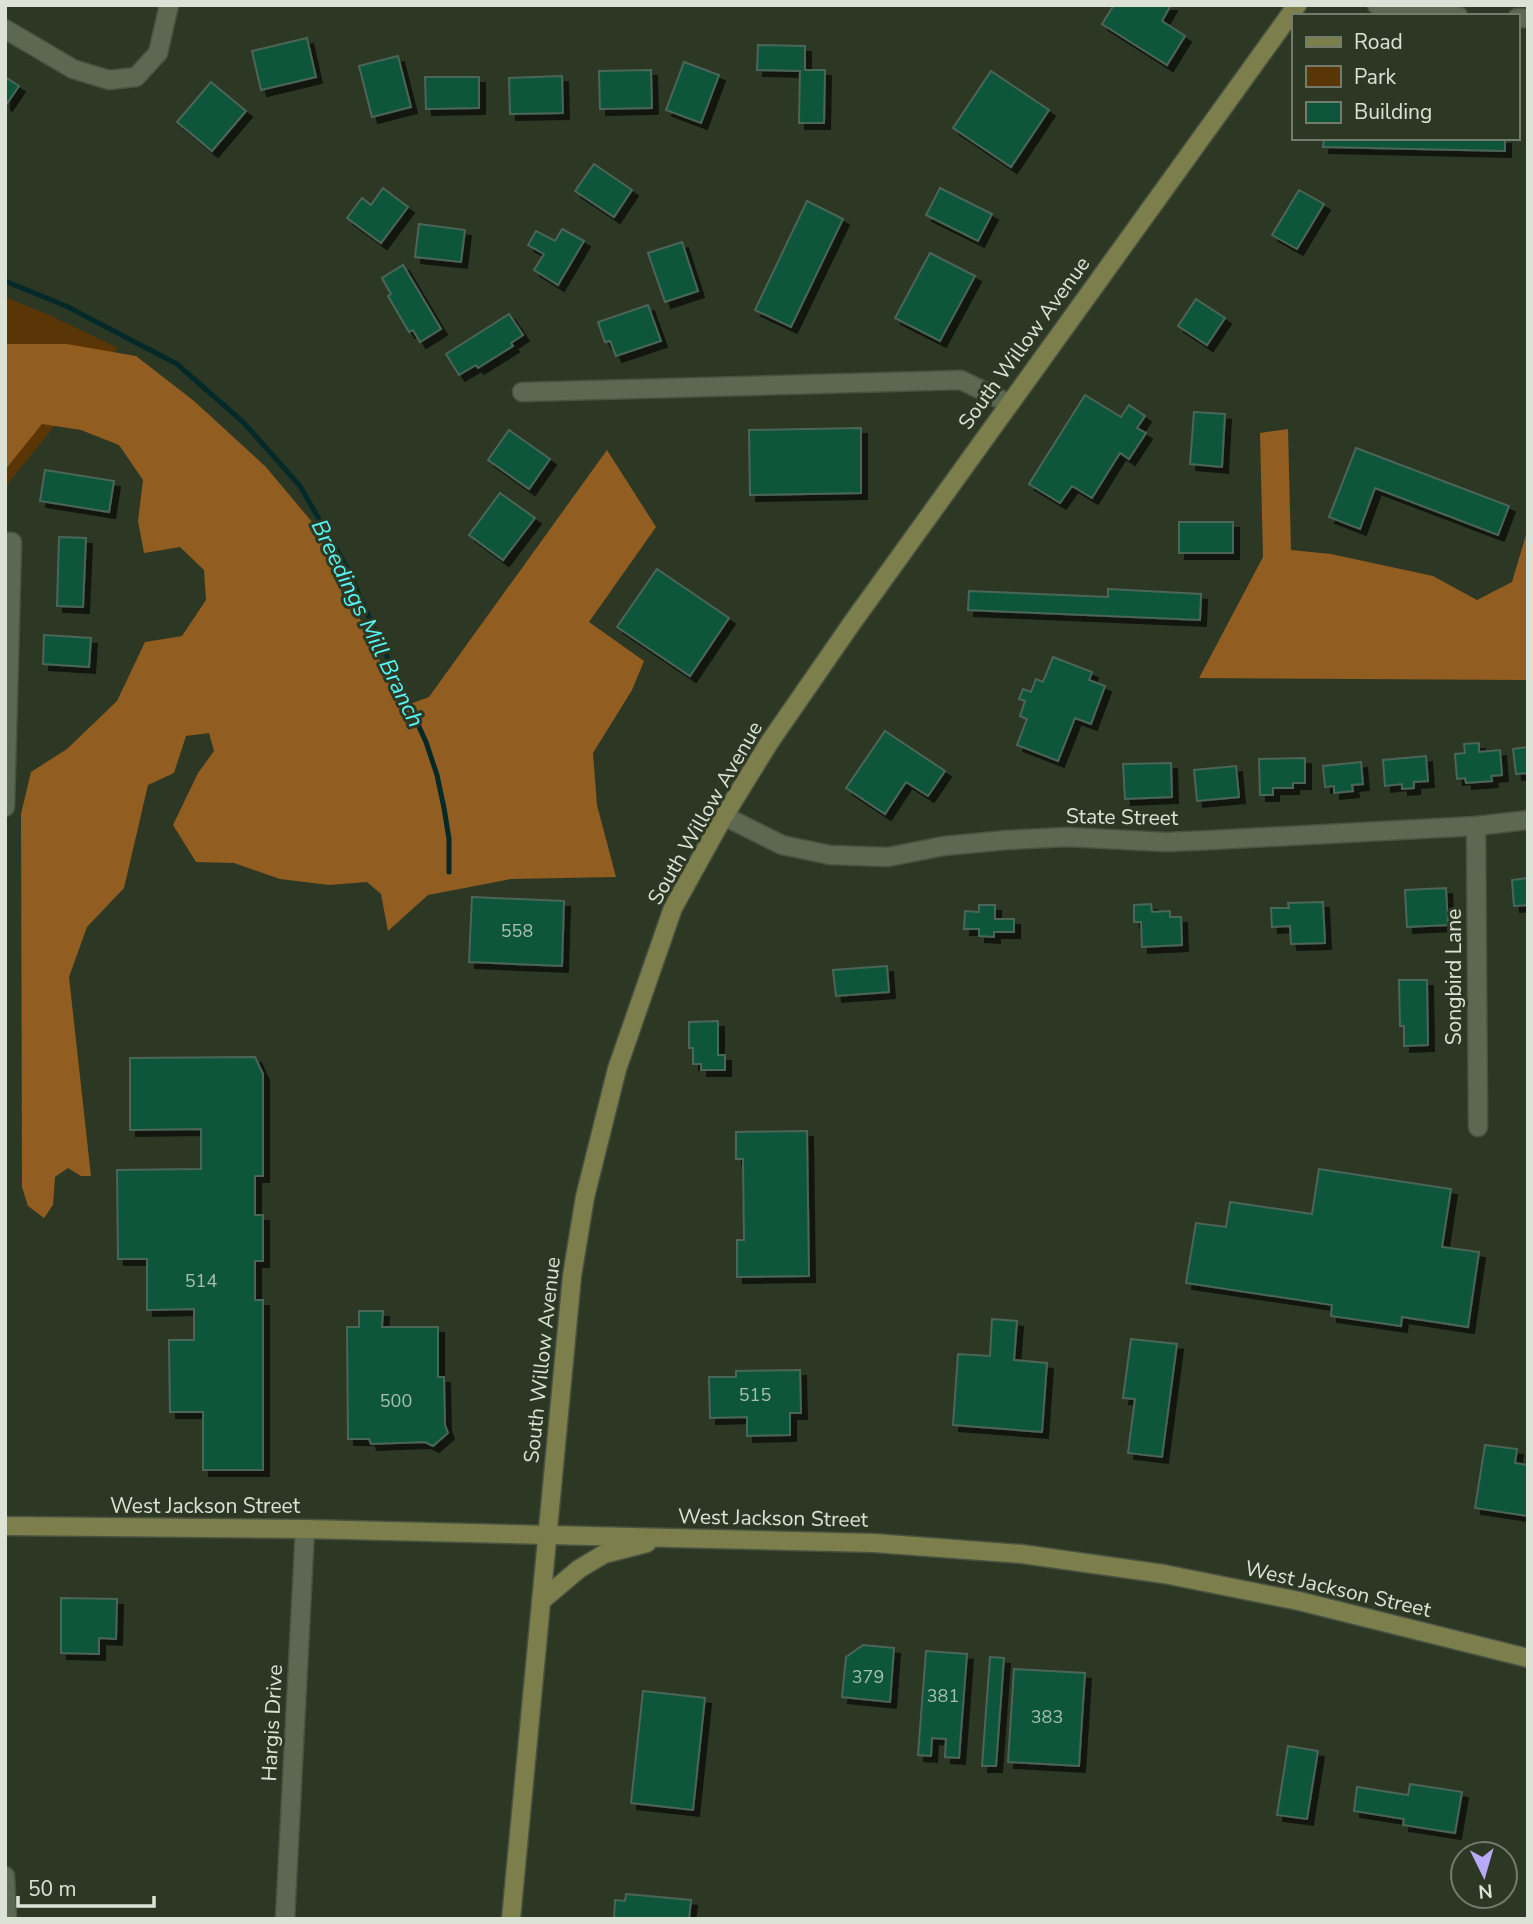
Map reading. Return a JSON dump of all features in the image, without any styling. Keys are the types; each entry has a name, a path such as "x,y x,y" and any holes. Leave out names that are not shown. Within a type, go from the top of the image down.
{"main road":[{"name":"South Willow Avenue","path":"511,1919 572,1276 591,1174 617,1069 673,908 724,816 783,722 1008,403 1297,5"},
{"name":"West Jackson Street","path":"5,1526 304,1529 874,1543 1022,1554 1164,1574 1299,1601 1528,1658"},
{"path":"541,1601 579,1569 604,1554 667,1538"}],"street":[{"path":"5,29 73,69 109,80 136,77 158,53 169,5"},
{"path":"1377,5 1400,12 1429,14"},
{"path":"522,392 961,380 1008,403"},
{"path":"5,542 12,542 5,807"},
{"name":"State Street","path":"724,816 782,845 830,855 888,857 944,846 1007,840 1067,837 1166,842 1476,826 1528,820"},
{"name":"Songbird Lane","path":"1476,826 1478,1127"},
{"name":"Hargis Drive","path":"285,1919 304,1529"},
{"path":"5,1876 7,1919"}],"green space":[{"path":"5,297 118,348 5,487"}],"shaded area":[{"path":"5,344 67,344 136,356 194,401 265,466 312,522 376,651 399,708 429,697 607,450 656,527 589,622 644,661 632,690 593,753 597,805 616,877 511,879 428,895 388,931 381,894 367,882 329,885 280,879 234,863 196,862 173,825 198,773 214,751 209,733 186,736 174,773 148,785 124,888 87,927 69,977 91,1176 81,1176 68,1168 55,1177 53,1205 44,1218 28,1206 22,1187 21,814 31,772 67,749 117,701 145,642 182,636 206,600 204,570 180,547 144,553 138,521 143,480 119,445 81,430 42,424 5,470"},
{"path":"1288,429 1291,550 1331,554 1433,576 1477,600 1512,582 1526,535 1528,461 1528,680 1199,678 1263,557 1260,433"}],"building":[{"path":"1114,5 1171,5 1162,21 1185,36 1167,65 1102,24"},
{"path":"307,38 316,77 261,90 252,51"},
{"path":"758,45 805,46 805,70 825,70 824,123 799,123 800,71 757,70"},
{"path":"398,56 411,107 372,117 359,66"},
{"path":"684,62 719,75 701,123 666,110"},
{"path":"651,70 652,108 600,109 599,71"},
{"path":"991,71 1049,110 1011,167 953,128"},
{"path":"562,76 563,113 510,114 509,78"},
{"path":"5,77 19,86 6,105 5,104"},
{"path":"425,77 479,77 479,108 426,109"},
{"path":"211,82 246,111 212,151 177,122"},
{"path":"1324,140 1505,140 1505,151 1323,147"},
{"path":"594,164 632,190 614,217 575,191"},
{"path":"383,188 408,207 381,243 347,218 362,198 371,205"},
{"path":"940,188 992,214 978,241 926,215"},
{"path":"1299,190 1324,204 1297,249 1272,235"},
{"path":"807,201 843,219 791,327 755,310"},
{"path":"419,224 465,230 461,262 415,257"},
{"path":"562,229 584,241 558,285 534,270 544,254 528,245 536,231 555,241"},
{"path":"682,242 698,291 665,302 648,253"},
{"path":"930,253 975,276 940,341 895,318"},
{"path":"403,265 441,329 420,342 413,330 409,332 388,296 391,294 382,278"},
{"path":"1196,299 1225,318 1207,345 1178,326"},
{"path":"648,305 661,341 616,356 610,341 605,342 598,322"},
{"path":"509,314 523,335 511,343 513,346 478,368 476,365 459,375 446,354"},
{"path":"1085,395 1121,417 1129,405 1145,416 1137,428 1146,433 1129,459 1120,453 1092,498 1072,486 1060,503 1029,484"},
{"path":"1194,412 1225,414 1222,467 1190,464"},
{"path":"861,428 861,493 750,495 749,430"},
{"path":"509,430 550,459 529,489 488,460"},
{"path":"1356,448 1509,506 1498,535 1375,488 1360,529 1329,517"},
{"path":"45,470 114,481 109,512 40,501"},
{"path":"500,493 535,518 503,560 469,535"},
{"path":"1179,522 1233,522 1233,553 1179,553"},
{"path":"59,537 86,538 83,607 57,606"},
{"path":"657,569 729,618 690,676 617,627"},
{"path":"1108,589 1201,594 1200,620 968,610 969,591 1108,597"},
{"path":"44,635 91,638 89,667 43,664"},
{"path":"1053,657 1092,672 1089,680 1105,686 1091,724 1075,718 1058,761 1017,745 1027,719 1020,716 1025,701 1019,699 1023,689 1031,692 1036,679 1043,682"},
{"path":"885,731 945,771 928,796 906,782 885,814 846,788"},
{"path":"1479,743 1479,752 1500,750 1502,775 1491,776 1492,781 1466,783 1465,778 1457,779 1455,754 1465,753 1464,744"},
{"path":"1528,747 1528,773 1516,774 1513,749"},
{"path":"1426,756 1428,781 1414,782 1414,788 1402,789 1402,784 1385,786 1383,760"},
{"path":"1305,758 1305,783 1293,783 1293,788 1273,788 1273,795 1260,795 1259,759"},
{"path":"1361,762 1363,784 1352,785 1353,791 1334,793 1334,786 1325,787 1323,766"},
{"path":"1171,763 1172,797 1125,799 1123,764"},
{"path":"1236,766 1239,797 1197,801 1194,770"},
{"path":"1528,878 1528,905 1514,906 1512,880"},
{"path":"1446,888 1448,925 1407,927 1405,890"},
{"path":"472,897 564,901 562,966 469,962"},
{"path":"1323,902 1325,943 1291,944 1290,926 1272,927 1271,908 1289,908 1288,903"},
{"path":"1151,904 1152,912 1170,911 1170,917 1181,917 1182,945 1142,947 1141,922 1134,922 1134,905"},
{"path":"979,905 995,905 995,919 1014,919 1014,932 994,932 994,937 979,936 979,929 964,929 965,911 979,912"},
{"path":"887,966 889,992 836,996 833,970"},
{"path":"1399,980 1427,980 1428,1045 1404,1046 1404,1026 1400,1026"},
{"path":"718,1021 718,1055 725,1055 725,1070 701,1070 701,1064 693,1064 693,1048 689,1048 689,1022"},
{"path":"255,1057 263,1074 263,1176 255,1176 255,1215 263,1215 263,1261 255,1261 255,1300 263,1300 263,1470 203,1470 203,1412 170,1412 169,1340 194,1340 194,1309 147,1310 147,1259 118,1259 117,1170 201,1169 201,1129 130,1130 130,1058"},
{"path":"807,1131 809,1276 737,1277 737,1240 744,1240 743,1159 736,1159 736,1132"},
{"path":"1319,1169 1451,1189 1442,1247 1479,1252 1468,1327 1402,1317 1401,1326 1331,1316 1332,1305 1186,1283 1196,1223 1226,1227 1230,1202 1312,1214"},
{"path":"359,1311 383,1311 382,1327 438,1327 438,1377 444,1377 445,1425 448,1433 433,1446 425,1442 371,1444 369,1439 348,1439 347,1327 359,1327"},
{"path":"992,1319 1017,1321 1014,1360 1047,1363 1042,1432 953,1425 958,1354 990,1356"},
{"path":"1131,1339 1177,1344 1162,1457 1128,1453 1135,1399 1123,1398"},
{"path":"800,1370 801,1413 790,1413 790,1435 747,1436 747,1417 710,1418 709,1377 736,1377 736,1371"},
{"path":"1485,1445 1517,1449 1515,1463 1528,1465 1528,1516 1475,1508"},
{"path":"61,1598 117,1599 116,1639 99,1638 99,1654 61,1653"},
{"path":"863,1645 894,1648 890,1702 842,1697 846,1657"},
{"path":"926,1651 967,1654 959,1758 945,1757 946,1739 932,1738 931,1756 918,1755"},
{"path":"990,1657 1004,1658 996,1766 982,1766"},
{"path":"1014,1669 1085,1673 1079,1766 1008,1762"},
{"path":"643,1691 705,1698 693,1810 631,1803"},
{"path":"1288,1746 1318,1751 1307,1819 1277,1815"},
{"path":"1410,1784 1462,1792 1455,1833 1403,1825 1404,1819 1354,1811 1357,1787 1408,1795"},
{"path":"626,1894 691,1900 689,1919 614,1919 615,1900 625,1901"}],"waterway":[{"name":"Breedings Mill Branch","path":"5,281 66,306 177,364 243,422 300,486 346,566 426,742 444,808 449,839 449,872"}]}
